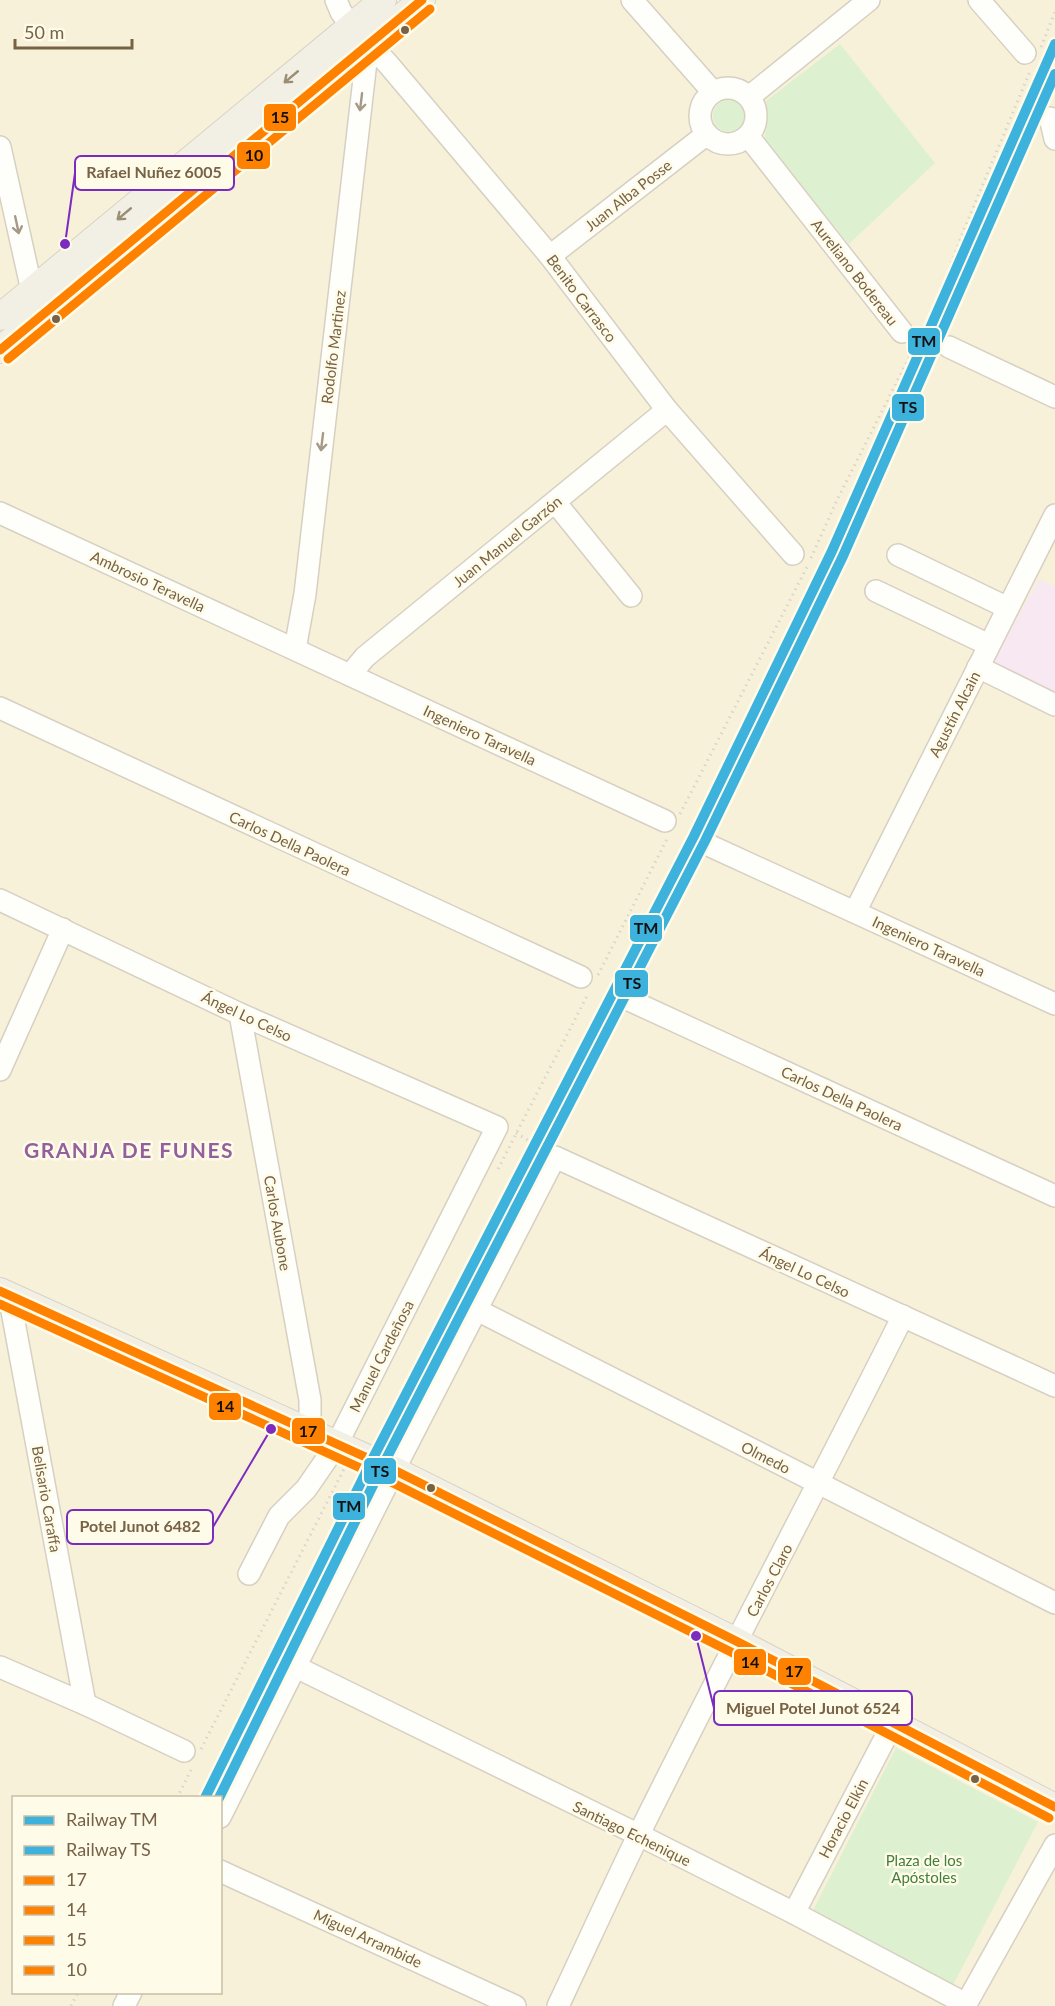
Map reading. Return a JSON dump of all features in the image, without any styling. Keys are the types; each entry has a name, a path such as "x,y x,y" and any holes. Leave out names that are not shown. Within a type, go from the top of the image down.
{"main road":[{"path":"360,35 383,0"},
{"path":"0,350 321,85 320,72 352,42 354,34 360,35 366,32 397,4 397,0"},
{"path":"0,317 360,35 422,0"},
{"path":"5,1293 394,1470 736,1641 1055,1807"}],"street":[{"name":"Benito Carrasco","path":"336,0 341,12 360,35 388,64 550,256 667,410 793,554"},
{"path":"632,0 713,92"},
{"path":"749,97 869,0"},
{"path":"980,0 1031,59"},
{"name":"Rodolfo Martinez","path":"295,649 304,594 360,35"},
{"path":"728,88 743,92 749,97 756,110 756,117 748,136 730,144 717,142 707,134 700,119 700,112 713,92 728,88"},
{"path":"1050,118 1055,139"},
{"name":"Juan Alba Posse","path":"550,256 707,134"},
{"name":"Aureliano Bodereau","path":"748,136 911,333"},
{"path":"0,147 32,291"},
{"path":"949,347 1055,397"},
{"name":"Juan Manuel Garzón","path":"350,675 365,657 667,410"},
{"path":"555,502 631,596"},
{"name":"Ambrosio Teravella","path":"0,513 295,649"},
{"name":"Agustín Alcain","path":"855,912 1055,515"},
{"path":"898,555 1008,608"},
{"path":"876,591 989,645"},
{"name":"Ingeniero Taravella","path":"295,649 670,826"},
{"path":"978,668 1055,705"},
{"name":"Carlos Della Paolera","path":"0,708 587,985"},
{"name":"Ingeniero Taravella","path":"706,844 1055,1004"},
{"name":"Ángel Lo Celso","path":"0,900 240,1014 507,1130"},
{"path":"0,1070 63,929"},
{"name":"Carlos Della Paolera","path":"629,1000 1055,1196"},
{"name":"Carlos Aubone","path":"240,1014 310,1400 310,1431"},
{"name":"Manuel Cardeñosa","path":"249,1574 279,1516 345,1448 507,1130"},
{"path":"222,1813 394,1470 555,1157"},
{"name":"Ángel Lo Celso","path":"555,1157 1055,1386"},
{"name":"Belisario Caraffa","path":"5,1293 85,1704"},
{"name":"Olmedo","path":"477,1310 1055,1603"},
{"name":"Carlos Claro","path":"558,2006 639,1835 736,1641 819,1484 903,1316"},
{"path":"0,1667 85,1704 192,1757"},
{"name":"Santiago Echenique","path":"296,1667 794,1913 934,1996 965,2005"},
{"name":"Horacio Elkin","path":"794,1913 893,1724"},
{"path":"965,2005 1055,1845"},
{"name":"Miguel Arrambide","path":"222,1872 515,2006"}],"path":[{"path":"495,1175 507,1130 587,985 818,545 1031,59 1055,12"},
{"path":"911,333 949,347"},
{"path":"507,1130 555,1157"},
{"path":"177,1796 192,1757 345,1448"}],"shaded area":[{"path":"0,0 1055,0 1055,2006 0,2006"},
{"path":"1039,579 1055,587 1055,694 992,664"}],"green space":[{"path":"840,44 935,163 849,244 764,140 768,117 766,101"},
{"path":"729,100 740,105 745,116 740,127 729,132 718,127 713,116 718,105"},
{"name":"Plaza de los Apóstoles","path":"896,1748 1038,1822 951,1989 810,1916"}],"rail line":[{"name":"TM","path":"206,1796 372,1460 694,836 832,551 1055,44"},
{"name":"TS","path":"220,1796 383,1465 705,841 843,556 1055,74"}],"transit line":[{"name":"15","path":"0,350 422,0"},
{"name":"10","path":"8,359 430,9"},
{"name":"17","path":"0,1291 394,1470 736,1641 1055,1807"},
{"name":"14","path":"0,1304 389,1481 731,1652 1049,1818"}],"place":[{"name":"Rafael Nuñez 6005","path":"65,244"},
{"name":"Potel Junot 6482","path":"271,1429"},
{"name":"Miguel Potel Junot 6524","path":"696,1636"}],"district":[{"name":"GRANJA DE FUNES","path":"129,1149"}]}
